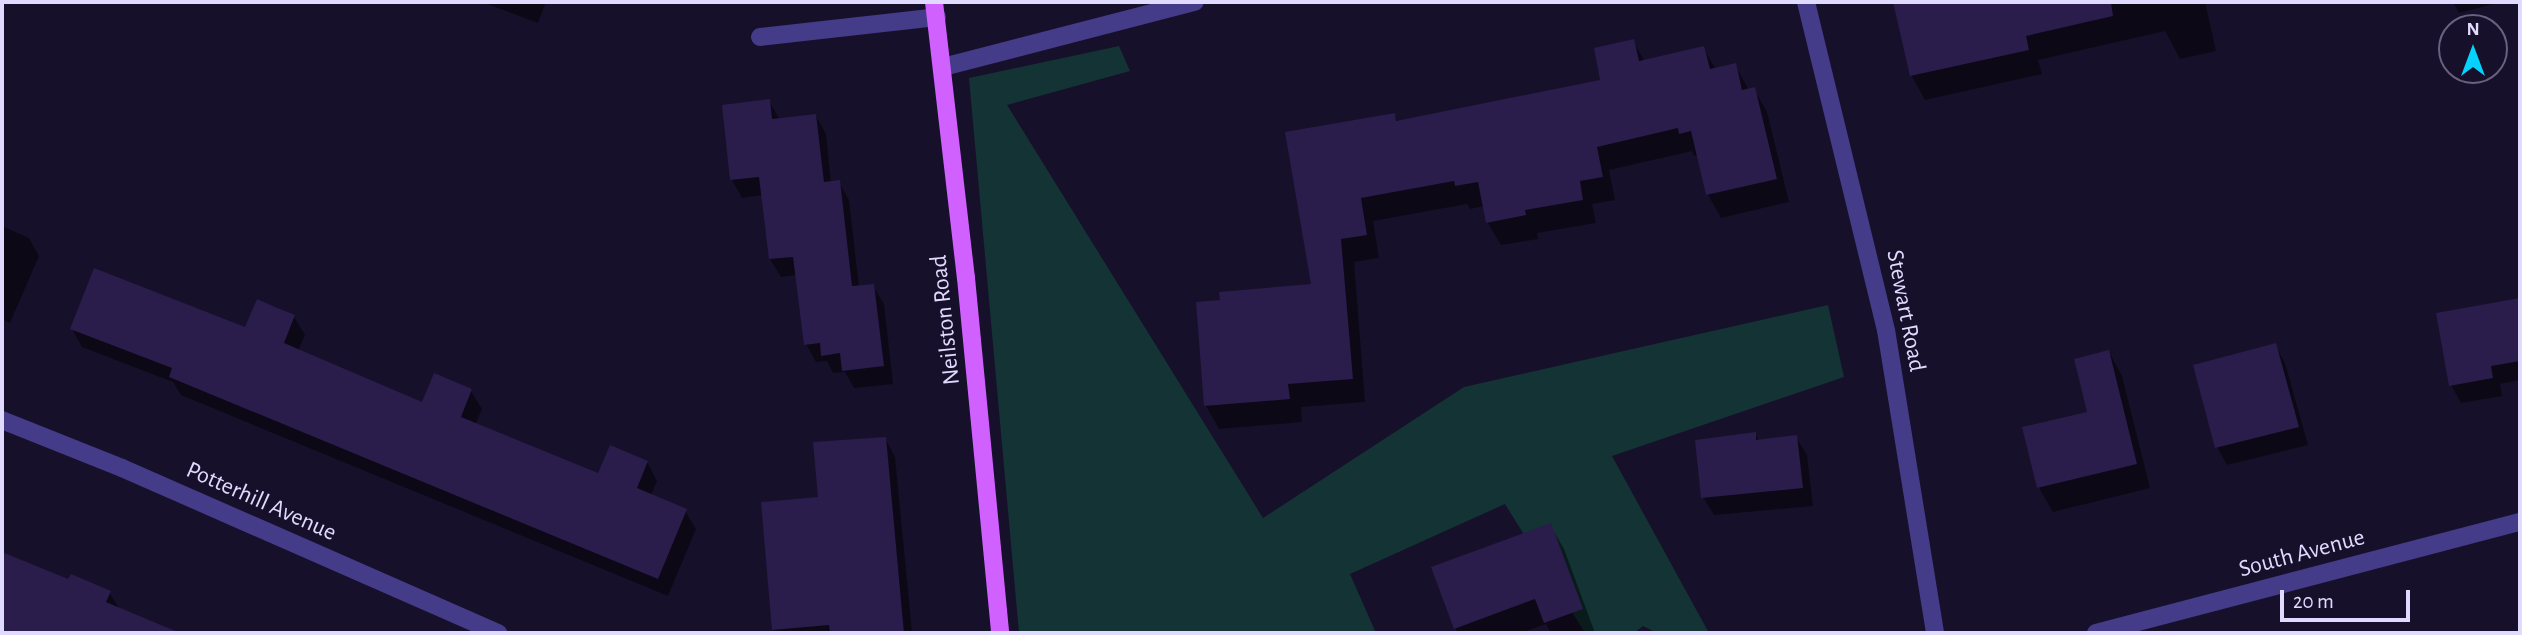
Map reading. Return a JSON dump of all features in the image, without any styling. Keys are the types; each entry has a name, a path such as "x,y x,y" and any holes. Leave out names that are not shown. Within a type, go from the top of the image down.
{"main road":[{"name":"Neilston Road","path":"935,9 967,278 1000,633"}],"street":[{"path":"943,67 1195,2"},
{"name":"Stewart Road","path":"1806,2 1886,330 1935,633"},
{"path":"760,37 935,9"},
{"name":"Potterhill Avenue","path":"2,420 122,468 498,633"},
{"name":"South Avenue","path":"2096,633 2520,522"}],"green space":[{"path":"1119,46 1130,71 1007,105 1263,518 1464,387 1828,305 1844,377 1612,456 1709,633 1657,633 1643,626 1634,633 1585,633 1505,504 1350,574 1376,633 1019,633 969,78"}],"building":[{"path":"1893,2 2111,2 2113,16 2026,36 2029,50 1910,76"},
{"path":"1634,39 1639,61 1704,46 1710,69 1736,63 1742,90 1755,87 1777,179 1706,195 1691,131 1679,134 1678,128 1597,147 1603,177 1580,181 1583,200 1525,210 1526,215 1486,223 1478,182 1455,186 1454,181 1361,198 1367,235 1341,239 1353,379 1288,384 1290,399 1204,406 1196,302 1220,300 1219,292 1311,284 1285,132 1395,113 1396,121 1600,80 1594,48"},
{"path":"770,99 772,119 816,114 824,182 840,180 852,286 874,284 884,366 842,371 840,353 821,356 820,343 804,345 793,257 769,259 759,177 730,180 722,105"},
{"path":"94,268 245,327 257,299 295,315 284,343 422,402 434,373 472,389 461,417 598,473 610,445 648,461 637,488 687,509 658,579 169,377 172,368 70,329"},
{"path":"2520,298 2520,361 2491,366 2493,378 2449,386 2436,313"},
{"path":"2276,343 2299,427 2215,448 2193,365"},
{"path":"2109,350 2137,464 2037,488 2022,427 2087,412 2074,359"},
{"path":"1756,432 1756,440 1797,435 1803,488 1701,498 1695,440"},
{"path":"886,437 904,633 830,633 829,625 772,630 761,502 818,497 813,442"},
{"path":"1551,523 1583,609 1544,623 1535,599 1454,629 1431,567"},
{"path":"2,552 68,579 71,574 111,591 106,602 180,633 2,633"}]}
